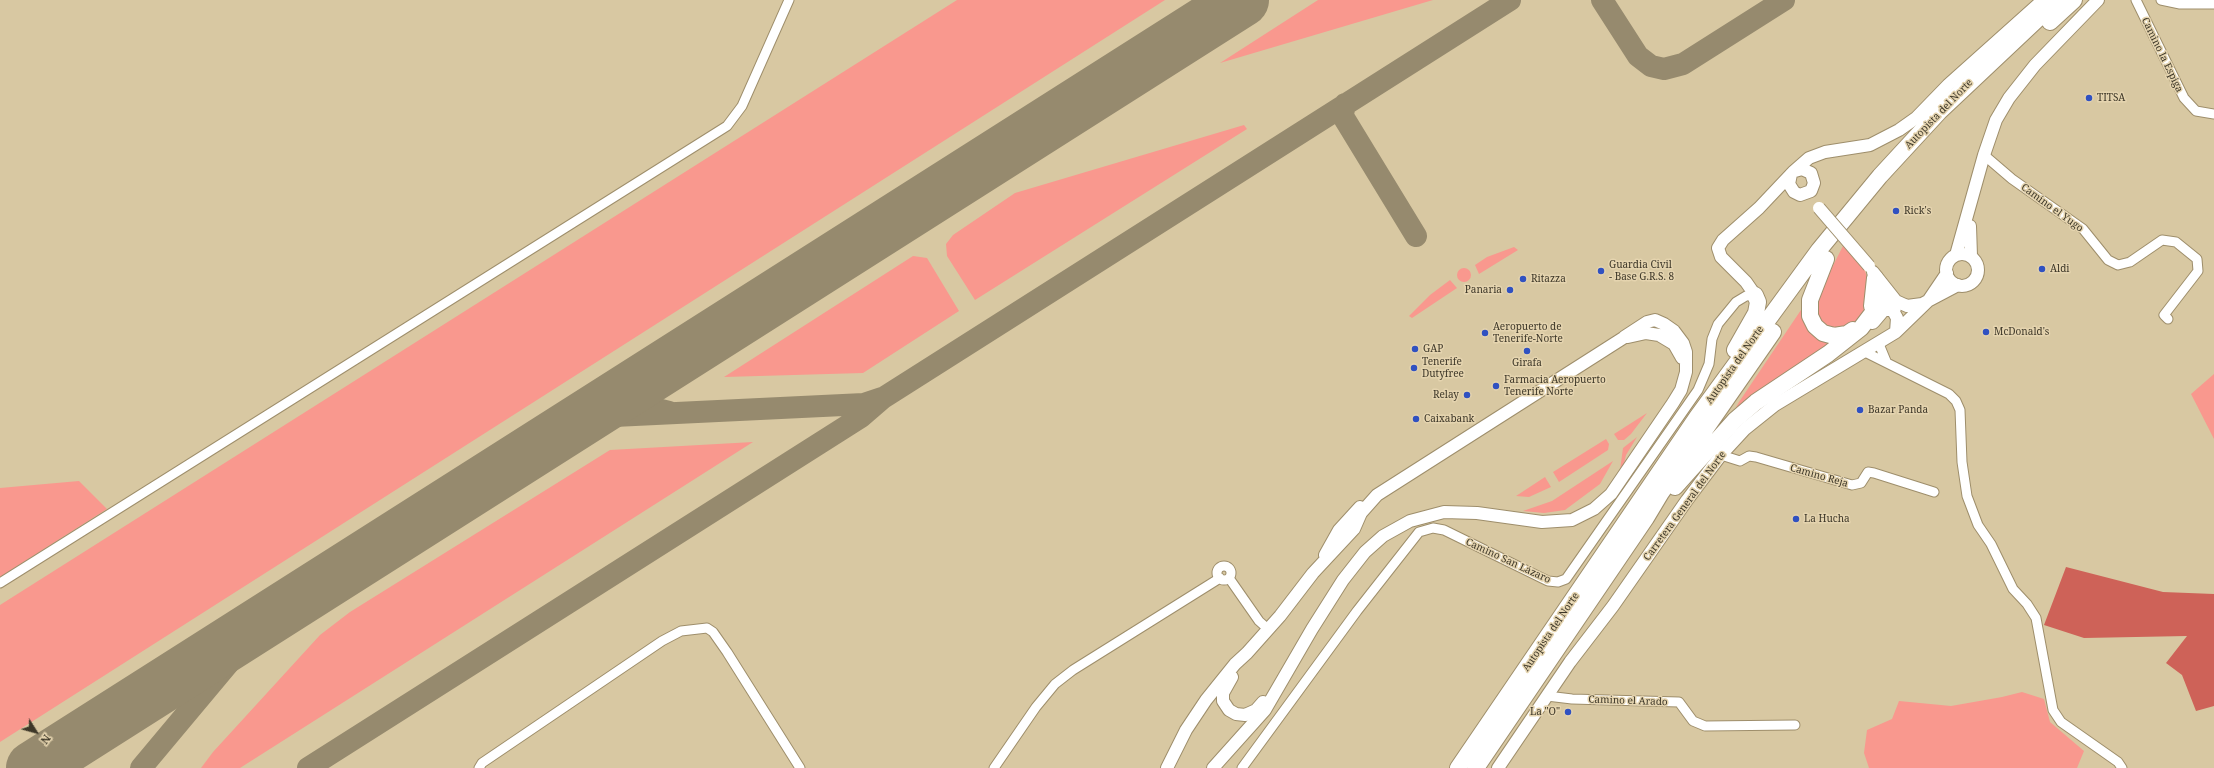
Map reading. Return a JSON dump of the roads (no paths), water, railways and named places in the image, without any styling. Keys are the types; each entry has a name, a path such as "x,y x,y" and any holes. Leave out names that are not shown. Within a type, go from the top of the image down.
{"highway":[{"name":"Autopista del Norte","path":"1458,768 1697,417 1819,250 1880,176 1979,72 2058,0"},
{"name":"Autopista del Norte","path":"1476,768 1646,518 1670,480 1786,312 1826,259 1897,171 1953,112 2074,0"},
{"path":"1826,259 1810,300 1810,316 1815,326 1823,333 1834,336 1847,334 1856,328 1872,306 1876,278"},
{"path":"1646,518 1735,420 1756,402 1828,354 1861,328 1874,311 1876,278"},
{"path":"1697,417 1707,396 1752,319 1757,307 1756,295"},
{"path":"1828,354 1837,351 1854,339 1882,308 1893,308"}],"main road":[{"path":"1756,295 1743,278 1718,254 1719,246 1808,158 1825,152 1833,152 1870,145 1899,130 1916,118 1948,85 2043,0"},
{"path":"1971,206 1969,236 1971,256 1978,265 1978,275 1968,285 1958,285 1950,281 1947,273 1948,264 1956,256 1984,156 1996,120 2008,98 2022,79 2069,27 2098,0"},
{"path":"1813,175 1805,169 1800,169 1792,173 1789,181 1792,190 1800,195 1808,193 1814,186 1813,175 1823,159 1833,152"},
{"path":"1808,193 1896,301 1906,306 1914,306 1928,301"},
{"path":"1956,256 1966,254 1971,256"},
{"name":"Carretera General del Norte","path":"1498,768 1547,696 1721,455 1745,429 1775,405 1879,344 1896,332 1913,318 1928,301 1947,273"},
{"path":"1876,278 1897,318 1896,332"},
{"name":"Carretera General del Norte","path":"1928,301 1958,285"},
{"path":"1893,308 1913,318"},
{"path":"1247,653 1240,668 1224,689 1223,700 1227,708 1236,714 1248,714 1256,710 1274,692 1343,580 1365,552 1383,536 1410,520 1444,512 1477,513 1542,522 1572,520 1584,515 1601,503 1625,475 1681,390 1686,369 1678,349 1664,337 1646,333 1622,338 1373,498 1361,513 1354,529 1313,573"},
{"path":"1167,768 1186,730 1206,700 1235,664 1268,629 1313,573 1339,530 1359,507 1378,490 1399,480"},
{"path":"1213,768 1259,717 1272,700 1274,692"}],"street":[{"path":"0,583 727,126 739,113 789,0"},
{"name":"Camino la Espiga","path":"2136,0 2184,98 2196,111 2214,114"},
{"path":"2162,0 2180,4 2214,4"},
{"name":"Camino el Yugo","path":"1984,156 2012,179 2083,229 2108,260 2118,265 2130,262 2162,240 2176,242 2197,260 2198,271 2164,315 2168,319"},
{"name":"Camino San Lázaro","path":"1242,768 1411,538 1419,532 1428,528 1444,530 1548,581 1558,582 1566,579 1698,390 1708,364 1713,333 1736,302 1742,290 1743,278"},
{"path":"1736,302 1746,296 1756,295"},
{"path":"1879,344 1886,361"},
{"path":"1865,352 1886,361 1949,394 1956,401 1960,410 1962,462 1967,496 1978,525 1991,544 2013,589 2027,604 2036,618 2053,710 2061,722 2118,762 2122,768"},
{"name":"Camino Reja","path":"1721,455 1740,461 1749,456 1756,457 1852,485 1861,483 1868,472 1874,473 1934,492"},
{"path":"994,768 1036,707 1055,684 1073,670 1224,578 1259,621 1268,629"},
{"path":"479,768 482,763 662,641 681,631 707,628 713,632 727,652 800,768"},
{"name":"Camino el Arado","path":"1547,696 1572,699 1679,702 1693,721 1705,726 1795,725"}],"place":[{"name":"TITSA","path":"2089,98"},
{"name":"Rick's","path":"1896,211"},
{"name":"Aldi","path":"2042,269"},
{"name":"Guardia Civil - Base G.R.S. 8","path":"1601,271"},
{"name":"Ritazza","path":"1523,279"},
{"name":"Panaria","path":"1510,290"},
{"name":"McDonald's","path":"1986,332"},
{"name":"Aeropuerto de Tenerife-Norte","path":"1485,333"},
{"name":"GAP","path":"1415,349"},
{"name":"Girafa","path":"1527,351"},
{"name":"Tenerife Dutyfree","path":"1414,368"},
{"name":"Farmacia Aeropuerto Tenerife Norte","path":"1496,386"},
{"name":"Relay","path":"1467,395"},
{"name":"Bazar Panda","path":"1860,410"},
{"name":"Caixabank","path":"1416,419"},
{"name":"La Hucha","path":"1796,519"},
{"name":"La \"O\"","path":"1568,712"}]}
